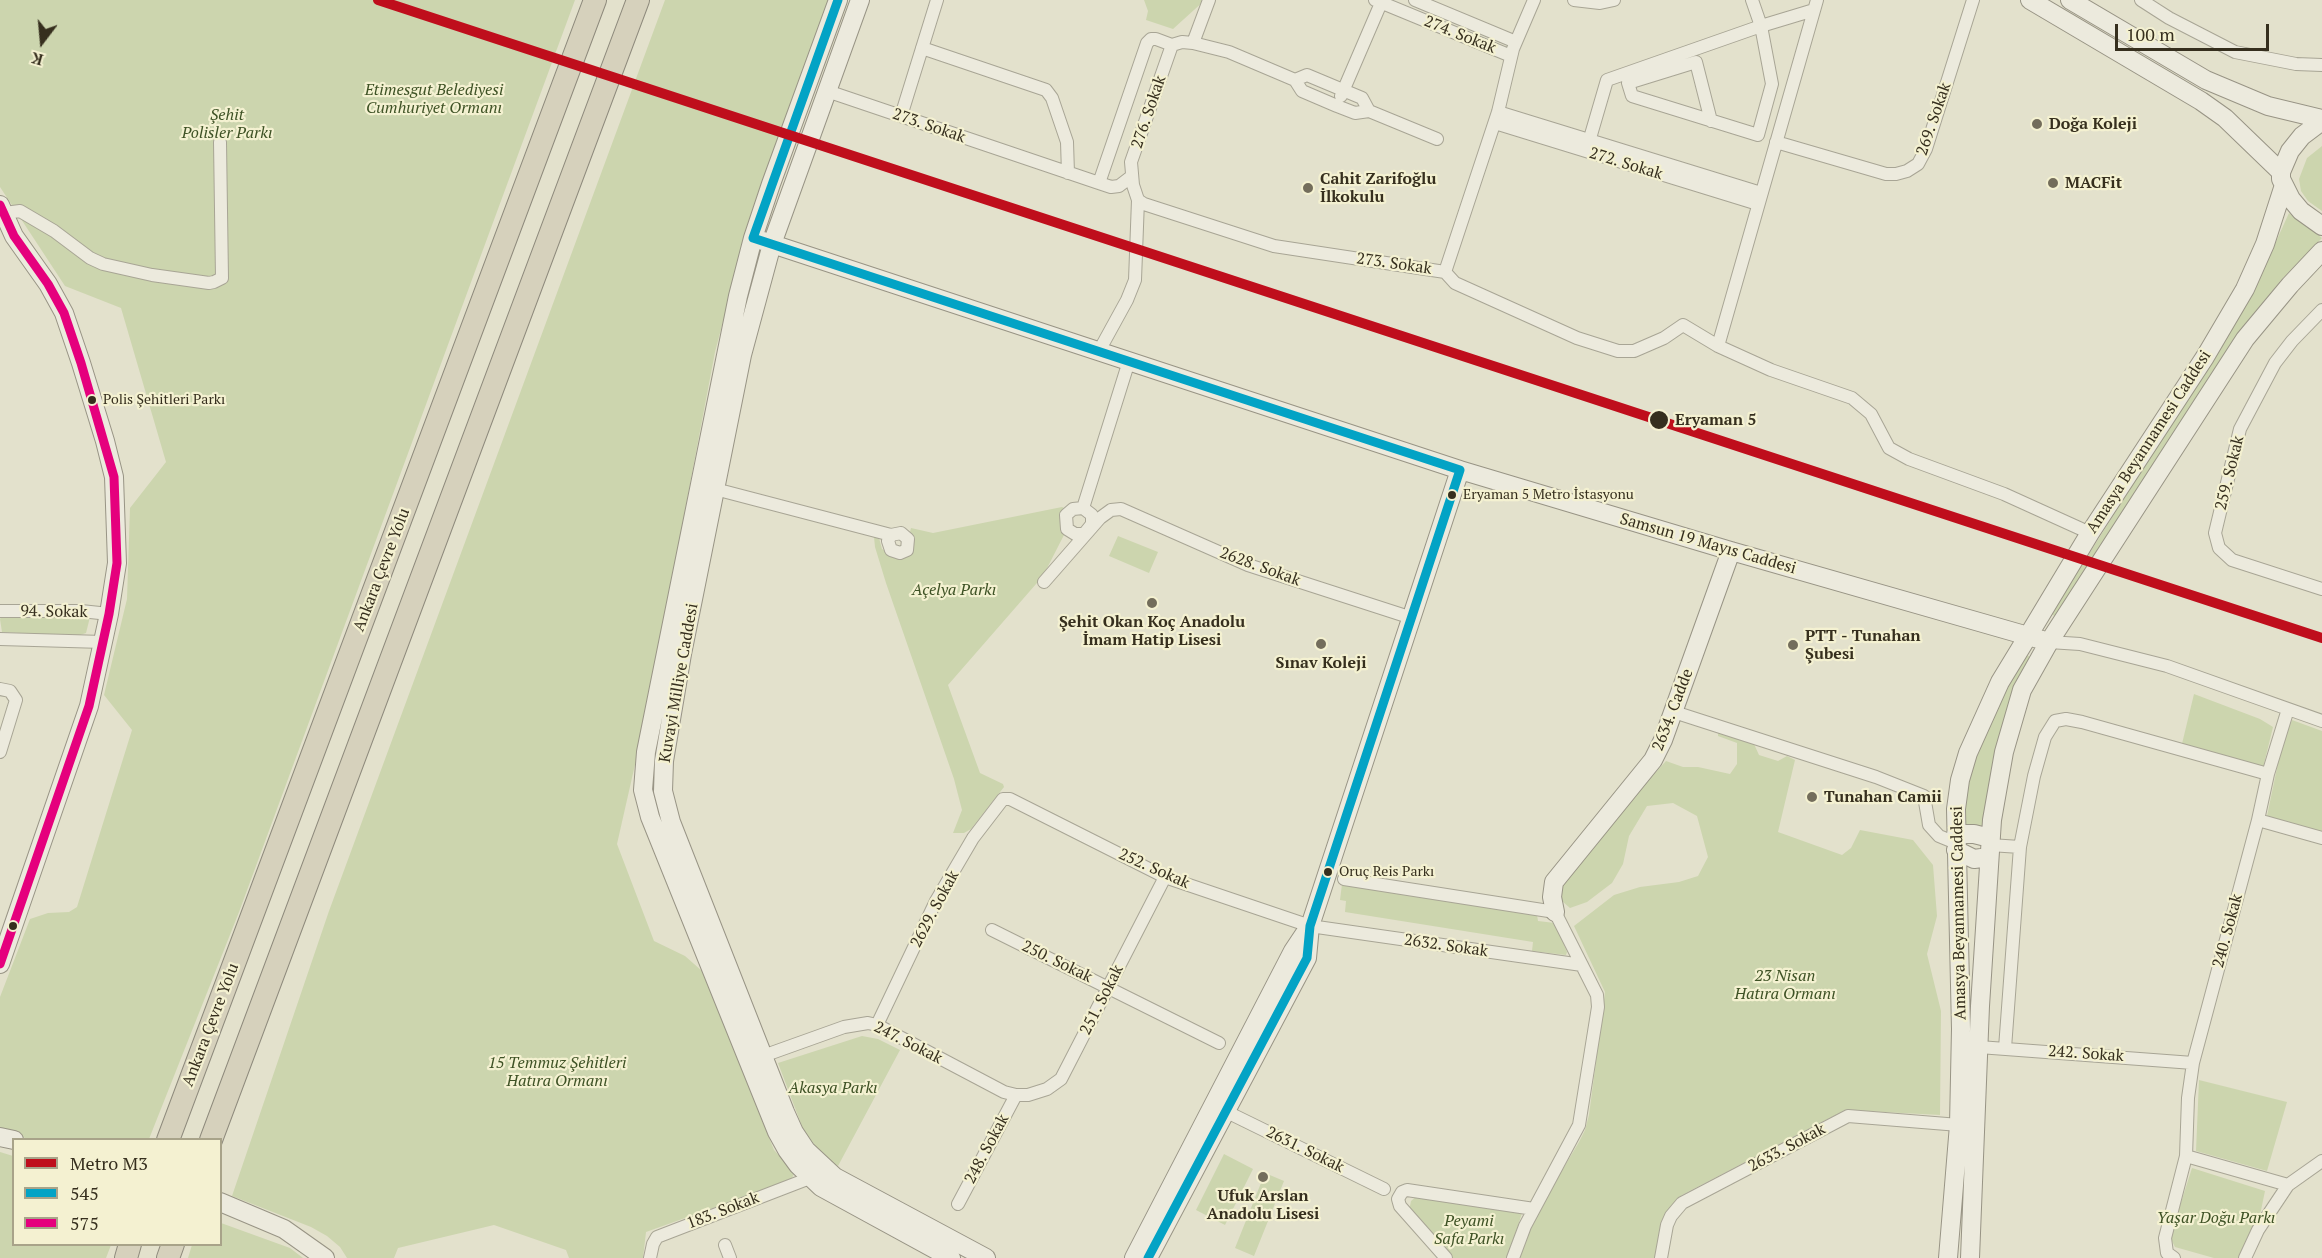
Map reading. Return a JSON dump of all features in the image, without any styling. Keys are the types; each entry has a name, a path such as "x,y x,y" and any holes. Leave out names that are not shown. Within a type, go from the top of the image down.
{"highway":[{"name":"Ankara Çevre Yolu","path":"170,1136 595,0"},
{"path":"212,1138 638,0"}],"main road":[{"name":"Kuvayi Milliye Caddesi","path":"838,0 753,238 727,341 644,767 643,790 650,817 763,1056 794,1132 806,1150 826,1170 986,1258"},
{"name":"Kuvayi Milliye Caddesi","path":"860,0 772,244 742,355 681,664 662,781 671,822 699,918 777,1132 787,1150 810,1178 821,1187 951,1258"},
{"path":"2030,0 2201,101 2225,118 2282,179 2290,199 2301,211 2322,226"},
{"path":"2070,0 2206,80 2268,106 2322,120"},
{"name":"Amasya Beyannamesi Caddesi","path":"1948,1258 1959,1125 1961,1029 1956,809 1960,780 1968,753 2000,682 2090,534 2205,357 2245,289 2265,244 2290,151 2302,136 2322,120"},
{"path":"0,964 89,706 109,614 117,563 114,477 105,441 64,313 48,284 4,219"},
{"name":"Samsun 19 Mayıs Caddesi","path":"753,238 1460,470 2049,642"},
{"name":"Amasya Beyannamesi Caddesi","path":"1970,1258 1990,847 1997,784 2012,720 2022,690 2049,642 2245,339 2282,293 2322,251"},
{"path":"1148,1258 1227,1112 1306,958 1310,926 1460,470"},
{"name":"2634. Cadde","path":"1555,912 1552,897 1554,882 1653,760 1674,712 1731,551"},
{"path":"1956,842 1974,858 1990,847"},
{"path":"1134,1258 1293,951 1310,926"},
{"path":"222,1203 284,1228 325,1258"}],"street":[{"path":"901,116 937,0"},
{"path":"1194,43 1209,0"},
{"name":"274. Sokak","path":"1415,0 1516,42"},
{"name":"273. Sokak","path":"1138,200 1144,204 1274,246 1445,272 1496,118 1511,56 1534,0"},
{"path":"1574,0 1600,3 1614,0"},
{"path":"1711,121 1696,62 1628,82 1632,96 1711,121 1758,135 1772,84 1761,26 1752,0"},
{"name":"269. Sokak","path":"1776,142 1886,174 1907,171 1918,164 1926,149 1973,0"},
{"path":"2141,0 2169,18 2235,52 2296,64 2322,65"},
{"path":"1337,106 1378,1"},
{"name":"274. Sokak","path":"1378,1 1511,56"},
{"path":"1587,146 1607,80 1815,5"},
{"path":"1718,346 1815,5"},
{"name":"276. Sokak","path":"1099,183 1147,43 1151,39 1172,45 1182,42 1194,43 1229,52 1295,80"},
{"name":"276. Sokak","path":"1099,351 1127,300 1135,280 1138,200 1131,162 1172,45"},
{"path":"922,48 1046,90 1052,98 1068,142 1068,173"},
{"path":"1369,111 1362,98 1307,75 1295,80 1302,91 1337,106 1355,113 1369,111 1437,139"},
{"name":"273. Sokak","path":"827,91 1111,187 1119,186 1132,176"},
{"name":"272. Sokak","path":"1496,118 1759,198"},
{"path":"4,219 20,211 54,231 90,258 104,264 152,274 214,282 222,278 220,142"},
{"path":"1445,272 1455,283 1577,338 1618,351 1634,351 1664,338 1683,325 1718,346 1771,370 1852,398 1871,414 1889,448 1909,459 2004,494 2090,534"},
{"name":"259. Sokak","path":"2322,310 2292,341 2275,363 2240,429 2215,533 2219,548 2232,560 2322,589"},
{"path":"1083,508 1129,361"},
{"path":"715,489 891,535"},
{"path":"1044,582 1088,532 1093,520 1089,512 1083,508 1077,507 1069,512 1066,524 1075,534 1088,532"},
{"name":"2628. Sokak","path":"1088,532 1111,510 1121,509 1248,565 1412,618"},
{"name":"94. Sokak","path":"0,611 81,611 109,614"},
{"name":"94. Sokak","path":"0,639 103,642"},
{"path":"2049,642 2080,644 2167,666 2322,721"},
{"path":"0,689 10,691 16,700 0,752"},
{"name":"240. Sokak","path":"2171,1255 2165,1238 2186,1156 2188,1098 2193,1063 2258,820 2268,774 2288,709"},
{"path":"1674,712 1876,777 1924,796 1929,825 1939,836 1956,842"},
{"path":"2005,1048 2020,847 2045,737 2055,721 2066,719 2082,722 2268,774"},
{"name":"252. Sokak","path":"1003,799 1010,799 1165,877 1310,926"},
{"name":"2629. Sokak","path":"877,1025 941,892 973,838 1003,799"},
{"path":"2258,820 2322,838"},
{"path":"1990,847 2020,847"},
{"name":"251. Sokak","path":"1016,1095 1039,1092 1055,1085 1061,1079 1165,877"},
{"path":"1344,879 1555,912 1597,995 1583,1109 1572,1140 1525,1226 1514,1258"},
{"name":"2632. Sokak","path":"1310,926 1582,965"},
{"name":"250. Sokak","path":"992,930 1219,1042"},
{"name":"247. Sokak","path":"763,1056 860,1023 877,1025 988,1085 1016,1095"},
{"name":"242. Sokak","path":"1979,1047 2193,1063"},
{"name":"248. Sokak","path":"958,1204 1016,1095"},
{"name":"2631. Sokak","path":"1227,1112 1384,1189"},
{"name":"2633. Sokak","path":"1661,1258 1667,1225 1682,1203 1848,1116 1959,1125"},
{"path":"2186,1156 2288,1185"},
{"path":"2245,1258 2258,1230 2288,1185 2322,1161"},
{"name":"183. Sokak","path":"650,1258 657,1237 810,1178"},
{"path":"1446,1258 1404,1212 1400,1206 1399,1195 1407,1190 1534,1209"},
{"path":"725,1245 730,1258"}],"green space":[{"name":"Etimesgut Belediyesi Cumhuriyet Ormanı","path":"0,0 575,0 239,912 149,1138 25,1138 0,1131 0,997 30,919 48,913 69,912 77,907 132,730 104,695 127,599 130,508 166,462 121,308 65,286 0,187"},
{"name":"15 Temmuz Şehitleri Hatıra Ormanı","path":"665,0 830,0 746,234 715,352 646,716 617,844 654,941 685,956 702,971 774,1150 795,1172 791,1180 646,1232 643,1258 569,1258 566,1250 494,1225 398,1248 394,1258 347,1258 340,1247 311,1227 232,1196 329,911"},
{"path":"1144,0 1205,0 1173,29 1146,20 1148,11"},
{"path":"2322,146 2322,211 2308,201 2301,191 2299,179 2307,158"},
{"path":"2289,213 2322,238 2281,280 2240,332 2204,385 2058,618 2051,614 2249,301"},
{"name":"Açelya Parkı","path":"1062,507 1066,509 1065,533 1043,576 948,685 980,773 1003,784 1004,787 971,829 964,833 953,833 962,810 954,779 886,583 874,537 879,538 882,549 894,556 914,538 910,532 911,528 933,533"},
{"path":"1118,536 1158,552 1149,573 1109,556"},
{"path":"2,616 90,617 86,633 77,636 2,632 0,619"},
{"path":"2026,654 2031,658 1984,819 1982,825 1974,829 1964,824 1961,809 1979,738"},
{"path":"2194,694 2260,719 2273,727 2263,768 2181,748"},
{"path":"2292,720 2322,731 2322,832 2267,816 2281,749"},
{"name":"23 Nisan Hatıra Ormanı","path":"1718,730 1754,744 1759,755 1778,761 1787,756 1795,760 1778,832 1842,855 1851,848 1860,830 1913,840 1933,865 1937,916 1927,954 1941,1011 1940,1115 1845,1110 1682,1195 1664,1217 1656,1258 1519,1258 1529,1226 1579,1142 1589,1115 1605,992 1574,926 1614,895 1640,887 1679,882 1698,876 1708,857 1697,816 1673,803 1647,806 1629,836 1623,864 1612,883 1587,902 1570,908 1562,901 1561,887 1625,806 1666,761 1683,767 1698,767 1730,774 1737,764 1737,743 1718,736"},
{"name":"Oruç Reis Parkı","path":"1342,884 1537,915 1538,921 1555,923 1567,952 1566,955 1532,951 1533,942 1345,912 1346,901 1340,900"},
{"name":"Akasya Parkı","path":"862,1036 878,1039 900,1050 838,1166 822,1155 803,1129 778,1063"},
{"path":"2199,1080 2287,1102 2267,1171 2196,1151"},
{"path":"0,1152 12,1156 12,1246 111,1246 106,1258 0,1258"},
{"path":"1224,1154 1253,1169 1225,1225 1196,1210"},
{"name":"Yaşar Doğu Parkı","path":"2192,1168 2265,1191 2260,1215 2241,1258 2214,1258 2175,1247 2170,1237"},
{"path":"1265,1173 1284,1181 1254,1256 1235,1248"},
{"name":"Peyami Safa Parkı","path":"1418,1195 1522,1213 1508,1258 1452,1258 1409,1211 1411,1201"},
{"path":"222,1223 290,1248 303,1258 188,1258 192,1246 222,1246"}],"metro line":[{"name":"M3","path":"378,0 2322,638"}],"transit line":[{"name":"545","path":"838,0 753,238 1460,470 1310,926 1307,958 1148,1258"},
{"name":"575","path":"0,205 14,236 48,284 64,313 81,363 114,477 117,563 109,614 89,706 0,964"}],"place":[{"name":"Doğa Koleji","path":"2037,124"},
{"name":"MACFit","path":"2053,183"},
{"name":"Cahit Zarifoğlu İlkokulu","path":"1308,188"},
{"name":"Polis Şehitleri Parkı","path":"92,400"},
{"name":"Eryaman 5","path":"1659,420"},
{"name":"Eryaman 5 Metro İstasyonu","path":"1452,495"},
{"name":"Şehit Okan Koç Anadolu İmam Hatip Lisesi","path":"1152,603"},
{"name":"Sınav Koleji","path":"1321,644"},
{"name":"PTT - Tunahan Şubesi","path":"1793,645"},
{"name":"Tunahan Camii","path":"1812,797"},
{"name":"Oruç Reis Parkı","path":"1328,872"},
{"name":"Ufuk Arslan Anadolu Lisesi","path":"1263,1177"}],"park label":[{"name":"Şehit Polisler Parkı","path":"227,124"}]}
